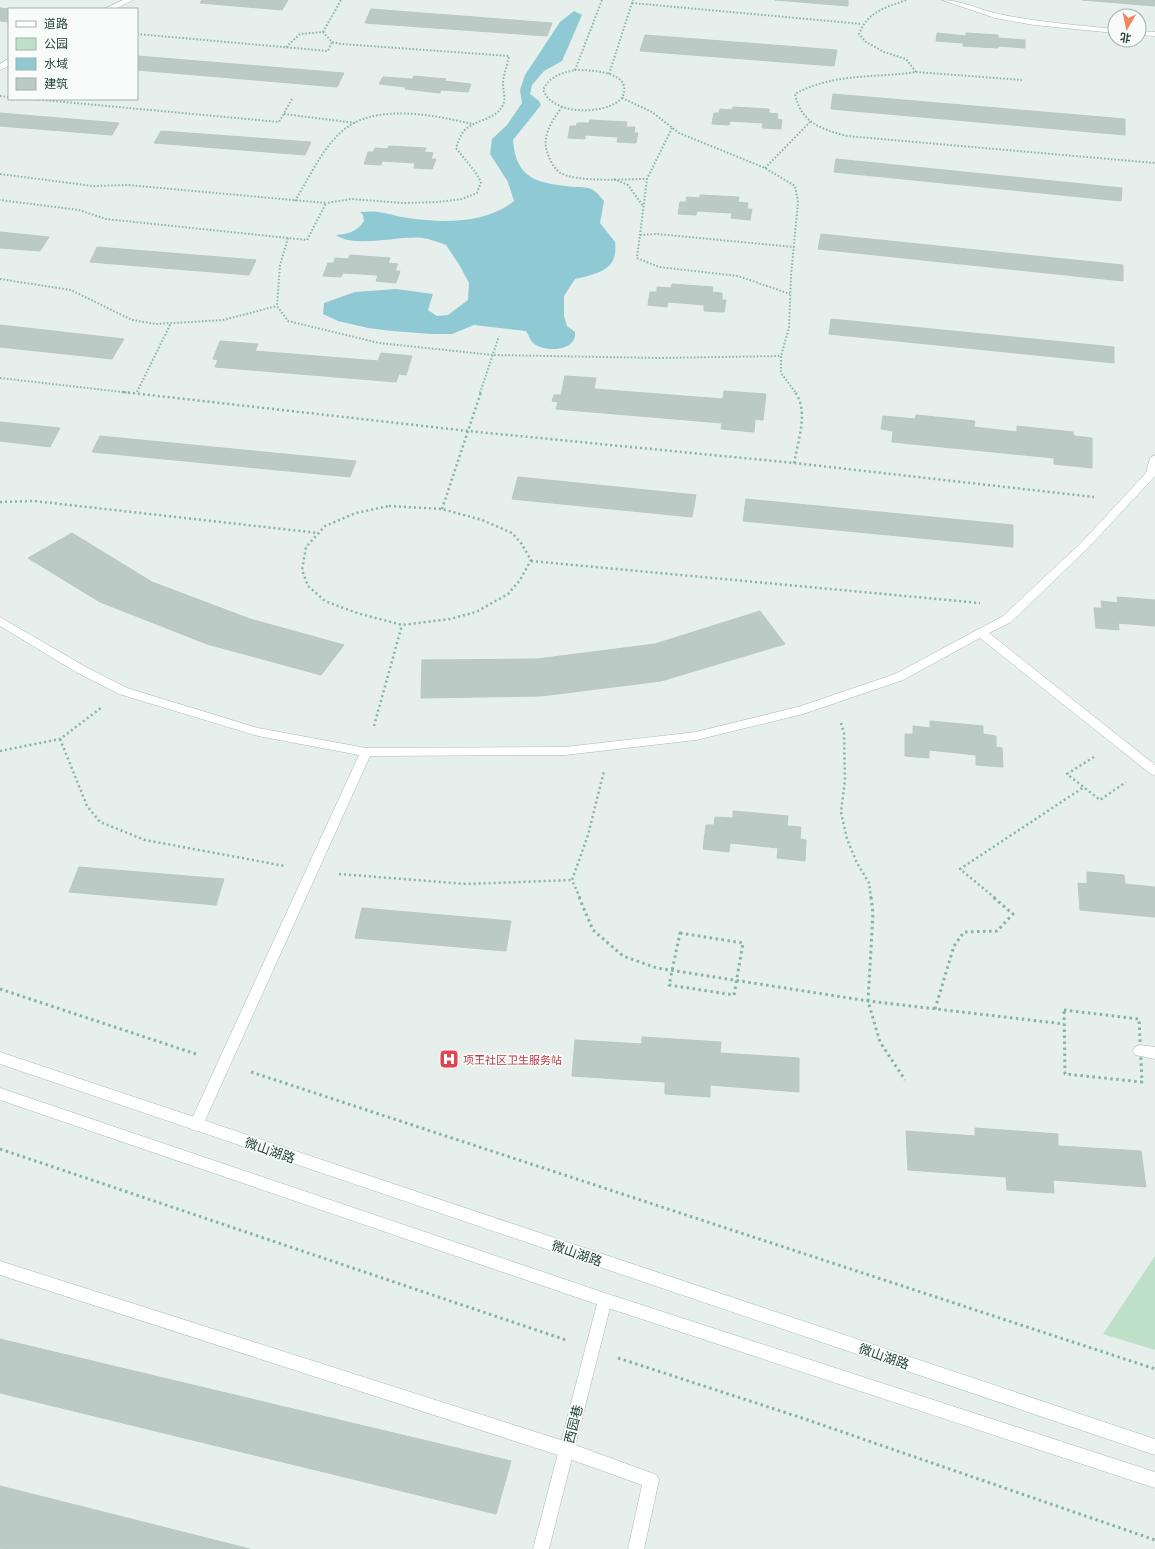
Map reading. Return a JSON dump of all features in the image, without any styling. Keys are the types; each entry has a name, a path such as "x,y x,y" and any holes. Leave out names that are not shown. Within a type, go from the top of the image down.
{"street":[{"path":"110,8 129,0"},
{"path":"946,0 995,16 1034,23 1107,30"},
{"path":"0,621 80,669 123,691 258,732 366,752 565,751 696,736 803,710 899,677 1007,619 1085,545 1151,474 1155,458"},
{"path":"981,633 1153,769"},
{"path":"196,1125 366,752"},
{"path":"1140,1051 1155,1053"},
{"name":"微山湖路","path":"0,1058 1155,1447"},
{"path":"0,1094 605,1300 1155,1480"},
{"path":"0,1268 567,1450 651,1480 636,1549"},
{"name":"西园巷","path":"541,1549 605,1300"}],"path":[{"path":"323,32 341,0"},
{"path":"575,70 602,0"},
{"path":"609,74 633,0"},
{"path":"906,0 872,14 862,24 859,34 866,42 884,52 906,59 916,72"},
{"path":"632,4 862,24"},
{"path":"0,174 93,186 128,185 326,203 351,199 404,203 438,202 462,199 477,193 482,182 456,148 458,140 462,134 472,124 497,113 502,106 505,98 503,81 508,56 332,42 323,32"},
{"path":"286,47 300,34 323,32"},
{"path":"138,34 328,51 332,42"},
{"path":"575,70 598,71 609,74 618,79 624,85 625,92 622,98 608,106 590,110 562,107 552,102 545,96 543,90 546,83 552,77 562,73 575,70"},
{"path":"1022,80 916,72 900,75 850,78 806,86 795,94 796,103 802,114 824,131 847,136 1155,163"},
{"path":"622,98 652,112 679,133 765,168 795,186 798,202 790,294 789,328 781,356 781,373 800,399 802,420 794,462"},
{"path":"43,100 279,122 292,99"},
{"path":"562,107 550,122 544,136 545,149 552,164 560,173 575,177 647,180"},
{"path":"295,201 333,142 345,128 365,119 406,113 445,117 472,124"},
{"path":"284,114 356,123"},
{"path":"765,168 811,121"},
{"path":"672,128 647,180 637,258 646,264 738,276 790,294"},
{"path":"612,178 628,185 643,206"},
{"path":"0,200 78,210 106,219 307,240 326,203"},
{"path":"640,234 657,234 794,247"},
{"path":"288,238 280,265 278,306 288,321 379,343 493,355 657,358 781,356"},
{"path":"0,279 71,290 132,320 156,324 223,320 278,306"},
{"path":"137,392 172,323"},
{"path":"442,509 499,336"},
{"path":"0,378 137,392 468,431 794,462 1126,501"},
{"path":"0,502 34,501 318,533"},
{"path":"389,506 442,509 482,520 512,533 522,543 531,560 520,580 508,594 476,612 450,619 402,625 357,613 325,601 308,586 302,570 306,547 325,526 356,513 389,506"},
{"path":"531,560 1020,607"},
{"path":"366,752 402,625"},
{"path":"0,751 60,739 123,691"},
{"path":"834,699 844,733 845,780 841,812 847,839 854,857 869,883 873,912 868,1001 880,1042 905,1080"},
{"path":"60,739 87,806 100,822 145,840 312,871 466,884 572,880"},
{"path":"1118,741 1067,774 1100,800 1153,769"},
{"path":"611,746 588,835 572,880 593,930 622,956 657,968 737,981 868,1001 1064,1024"},
{"path":"936,1009 954,946 964,932 997,931 1013,914 960,869 1084,787"},
{"path":"680,933 743,943 734,996 669,985 673,971 680,933"},
{"path":"0,989 1155,1369"},
{"path":"1064,1010 1139,1019 1140,1051 1142,1082 1065,1074 1064,1010"}],"green space":[{"path":"1155,1256 1155,1350 1103,1334"}],"water":[{"path":"574,11 582,15 562,61 544,71 532,85 530,94 539,101 541,105 513,140 515,154 524,172 540,181 550,184 589,188 596,192 604,201 600,223 615,242 614,259 605,269 591,275 575,279 564,296 564,316 567,326 575,332 574,339 571,344 558,349 544,348 537,346 532,342 526,331 474,325 452,334 392,331 368,328 338,321 323,314 324,303 355,292 396,289 433,294 428,310 437,316 448,315 468,300 469,283 446,245 422,238 355,241 344,239 336,235 348,233 358,228 364,221 363,215 360,212 386,213 421,220 464,220 491,214 503,209 514,201 508,182 490,154 492,139 507,125 522,103 520,90 525,75 560,22"}],"building":[{"path":"202,0 288,0 282,10 200,3"},
{"path":"775,0 848,0 848,6"},
{"path":"1082,0 1155,0 1155,6"},
{"path":"0,8 8,9 8,22 0,21"},
{"path":"371,9 552,23 547,36 365,23"},
{"path":"937,33 966,36 966,33 998,35 998,38 1025,40 1025,48 963,46 963,43 936,41"},
{"path":"645,35 837,50 834,66 640,51"},
{"path":"138,56 344,73 337,87 138,70"},
{"path":"414,76 446,79 444,81 471,84 468,92 441,90 440,93 379,84 383,77 412,79"},
{"path":"833,94 1125,119 1125,135 831,109"},
{"path":"733,107 769,109 769,113 778,114 777,119 782,120 781,129 762,128 763,123 730,121 729,125 712,124 714,113 719,113 720,109 732,110"},
{"path":"0,113 119,123 112,135 0,126"},
{"path":"590,120 627,122 626,127 635,127 634,133 638,133 636,143 617,142 618,137 585,135 585,139 568,138 570,126 576,126 577,123 589,123"},
{"path":"161,131 311,142 305,155 154,143"},
{"path":"389,146 426,148 424,152 433,153 431,159 436,159 432,169 414,168 415,163 382,161 381,165 364,164 368,152 373,152 375,148 387,149"},
{"path":"836,159 1122,188 1121,201 834,172"},
{"path":"700,195 739,197 738,202 748,203 747,209 752,209 750,220 731,218 732,213 697,211 696,215 678,214 680,202 686,202 687,197 700,198"},
{"path":"0,232 49,237 40,251 0,248"},
{"path":"821,234 1123,265 1123,281 818,249"},
{"path":"97,247 256,260 249,275 90,262"},
{"path":"350,255 390,258 388,263 398,264 395,271 400,271 396,283 376,281 378,275 343,273 341,277 323,276 328,263 334,263 335,258 348,259"},
{"path":"672,284 713,287 712,292 722,293 722,300 726,300 724,312 704,311 704,305 668,302 667,307 648,305 650,292 657,292 657,287 671,288"},
{"path":"831,319 1114,347 1114,363 829,334"},
{"path":"0,325 124,339 112,359 0,347"},
{"path":"220,341 258,344 255,351 378,361 381,353 412,356 406,375 399,374 396,382 215,367 218,360 213,359"},
{"path":"565,376 596,378 594,389 723,399 724,391 766,394 763,420 755,419 754,432 721,429 722,423 556,409 558,402 552,401 554,395 561,395"},
{"path":"916,415 975,421 974,427 1017,432 1017,426 1073,432 1074,436 1092,438 1092,468 1054,464 1054,458 892,442 893,431 881,429 883,416 915,419"},
{"path":"0,422 60,428 50,447 0,441"},
{"path":"100,436 356,461 350,477 92,452"},
{"path":"518,477 696,495 692,517 512,499"},
{"path":"746,499 1013,525 1013,547 743,521"},
{"path":"72,533 152,582 250,619 344,645 321,675 207,644 100,602 28,558"},
{"path":"1117,597 1155,600 1155,626 1118,623 1119,630 1096,628 1094,608 1102,608 1101,601 1118,603"},
{"path":"760,611 785,644 661,681 541,696 421,698 422,660 537,659 655,644"},
{"path":"930,721 983,726 983,734 996,736 996,747 1002,748 1003,767 976,765 976,755 929,750 929,758 905,756 905,734 913,734 913,726 930,728"},
{"path":"733,811 788,816 787,826 801,827 800,839 806,840 805,861 777,858 778,848 730,843 729,852 703,849 706,825 714,825 715,817 733,818"},
{"path":"79,867 224,879 216,905 69,892"},
{"path":"1087,872 1124,875 1125,884 1155,887 1155,917 1080,910 1078,883 1087,884"},
{"path":"362,908 511,921 506,951 355,938"},
{"path":"642,1037 721,1042 720,1053 799,1058 799,1092 710,1085 710,1097 665,1094 665,1082 572,1076 575,1040 642,1044"},
{"path":"975,1128 1058,1134 1058,1146 1141,1151 1146,1187 1053,1180 1054,1193 1007,1190 1006,1177 908,1170 906,1131 975,1136"},
{"path":"0,1339 511,1461 496,1514 0,1393"},
{"path":"0,1486 250,1549 0,1548"}],"place":[{"name":"项王社区卫生服务站","path":"449,1059"}]}
